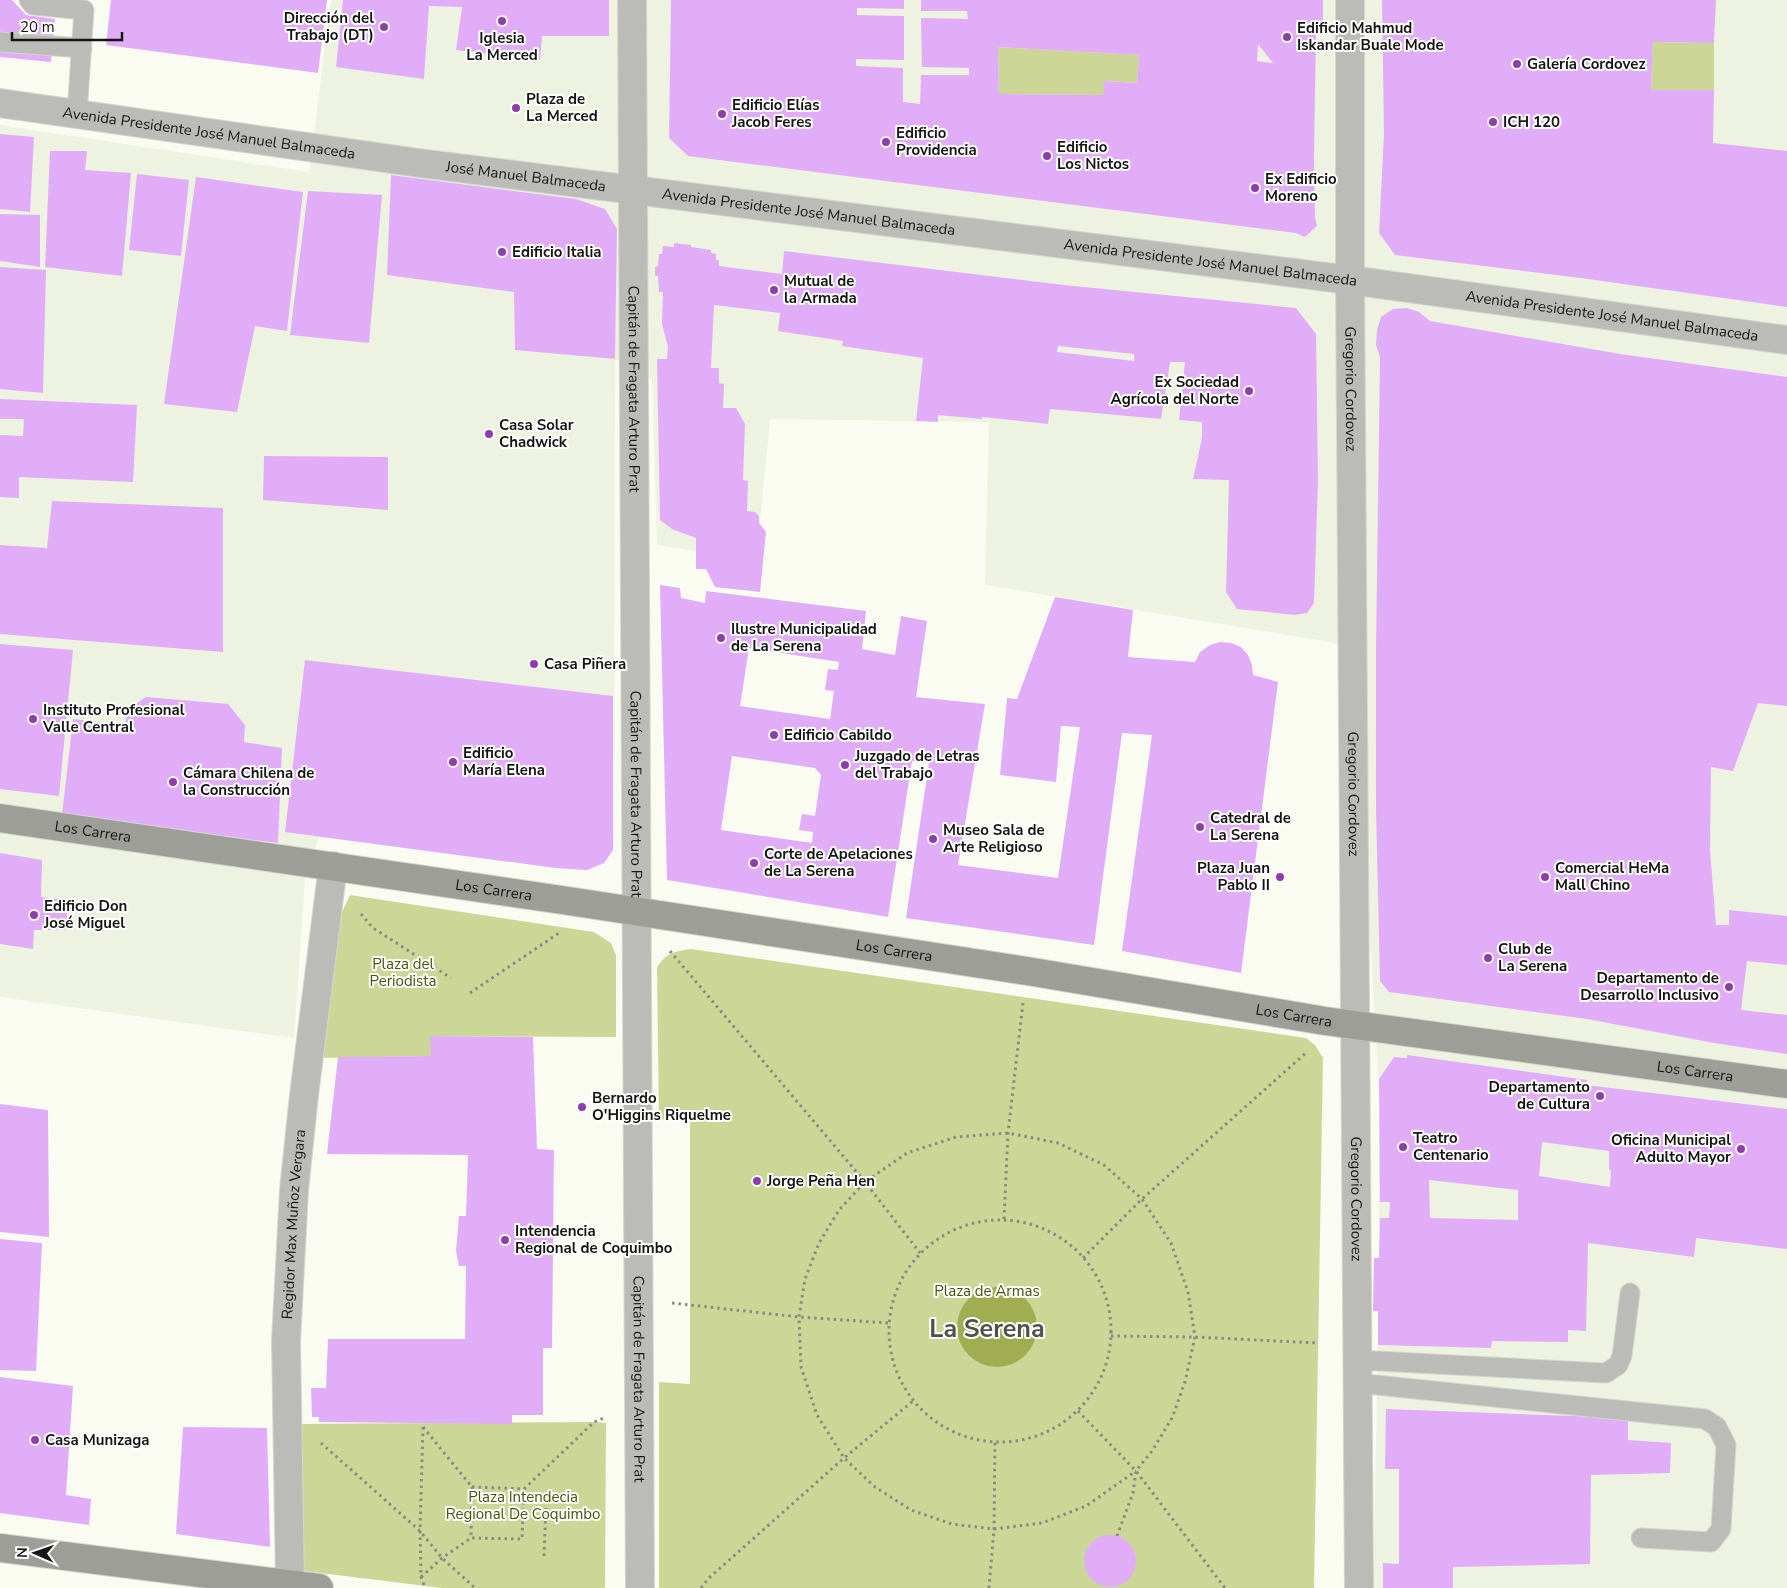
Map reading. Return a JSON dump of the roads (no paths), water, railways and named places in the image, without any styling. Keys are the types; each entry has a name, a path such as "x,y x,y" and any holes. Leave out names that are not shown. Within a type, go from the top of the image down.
{"street":[{"name":"Capitán de Fragata Arturo Prat","path":"632,0 640,1588"},
{"name":"Gregorio Cordovez","path":"1350,0 1350,280 1359,1588"},
{"name":"Avenida Presidente José Manuel Balmaceda","path":"0,103 419,163"},
{"name":"José Manuel Balmaceda","path":"419,163 633,190"},
{"name":"Avenida Presidente José Manuel Balmaceda","path":"633,190 1350,280 1787,340"},
{"name":"Los Carrera","path":"0,818 637,911 1027,971 1355,1026 1787,1084"},
{"name":"Regidor Max Muñoz Vergara","path":"290,1584 286,1341 294,1190 333,866"},
{"path":"0,1548 318,1588"}],"lane":[{"path":"29,0 33,4 84,10 77,114"},
{"path":"0,42 82,48"},
{"path":"1358,1372 1606,1373 1618,1365 1622,1356 1630,1292"},
{"path":"1358,1372 1704,1419 1717,1427 1726,1445 1721,1529 1711,1542 1641,1538"}],"place":[{"name":"Iglesia La Merced","path":"502,21"},
{"name":"Dirección del Trabajo (DT)","path":"384,27"},
{"name":"Edificio Mahmud Iskandar Buale Mode","path":"1287,37"},
{"name":"Galería Cordovez","path":"1517,64"},
{"name":"Plaza de La Merced","path":"516,108"},
{"name":"Edificio Elías Jacob Feres","path":"722,114"},
{"name":"ICH 120","path":"1493,122"},
{"name":"Edificio Providencia","path":"886,142"},
{"name":"Edificio Los Nictos","path":"1047,156"},
{"name":"Ex Edificio Moreno","path":"1255,188"},
{"name":"Edificio Italia","path":"502,252"},
{"name":"Mutual de la Armada","path":"774,290"},
{"name":"Ex Sociedad Agrícola del Norte","path":"1249,391"},
{"name":"Casa Solar Chadwick","path":"489,434"},
{"name":"Ilustre Municipalidad de La Serena","path":"721,638"},
{"name":"Casa Piñera","path":"534,664"},
{"name":"Instituto Profesional Valle Central","path":"33,719"},
{"name":"Edificio Cabildo","path":"774,735"},
{"name":"Edificio María Elena","path":"453,762"},
{"name":"Juzgado de Letras del Trabajo","path":"845,765"},
{"name":"Cámara Chilena de la Construcción","path":"173,782"},
{"name":"Catedral de La Serena","path":"1200,827"},
{"name":"Museo Sala de Arte Religioso","path":"933,839"},
{"name":"Corte de Apelaciones de La Serena","path":"754,863"},
{"name":"Plaza Juan Pablo II","path":"1280,877"},
{"name":"Comercial HeMa Mall Chino","path":"1545,877"},
{"name":"Edificio Don José Miguel","path":"34,915"},
{"name":"Club de La Serena","path":"1488,958"},
{"name":"Departamento de Desarrollo Inclusivo","path":"1729,987"},
{"name":"Departamento de Cultura","path":"1600,1096"},
{"name":"Bernardo O'Higgins Riquelme","path":"582,1107"},
{"name":"Teatro Centenario","path":"1403,1147"},
{"name":"Oficina Municipal Adulto Mayor","path":"1741,1149"},
{"name":"Jorge Peña Hen","path":"757,1181"},
{"name":"Intendencia Regional de Coquimbo","path":"505,1240"},
{"name":"Casa Munizaga","path":"35,1440"}],"district":[{"name":"La Serena","path":"987,1329"}],"park label":[{"name":"Plaza del Periodista","path":"403,972"},
{"name":"Plaza de Armas","path":"987,1291"},
{"name":"Plaza Intendecia Regional De Coquimbo","path":"523,1506"}]}
